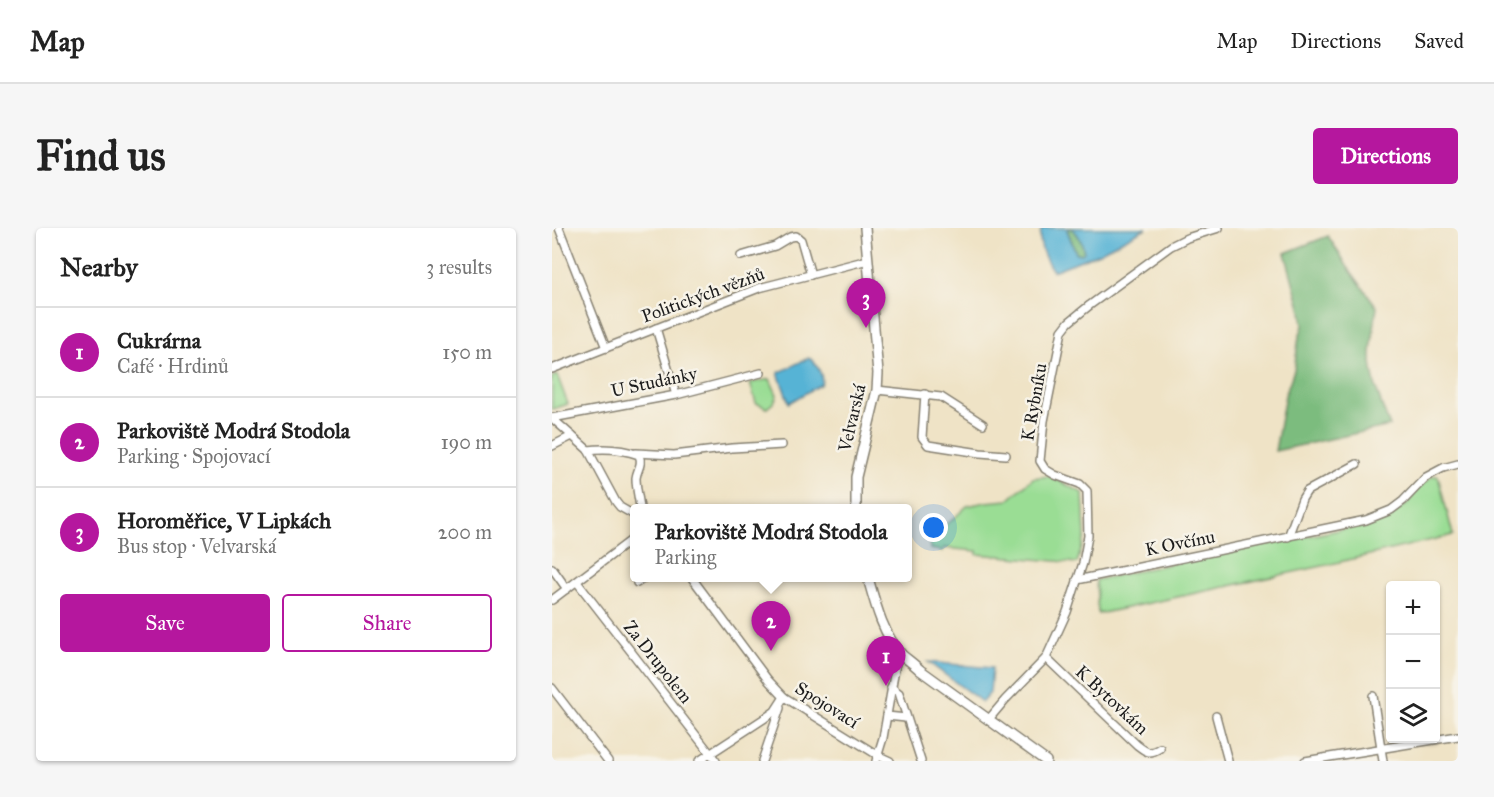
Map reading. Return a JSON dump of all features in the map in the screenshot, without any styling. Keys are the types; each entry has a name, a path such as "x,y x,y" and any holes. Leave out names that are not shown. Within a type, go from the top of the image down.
{"main road":[{"name":"Velvarská","path":"856,504 856,477 877,390 878,373 865,228"},
{"path":"869,582 887,633 902,654 1046,761"}],"street":[{"path":"559,228 606,348"},
{"name":"K Rybníku","path":"989,719 1046,658 1067,612 1083,563 1088,536 1087,491 1080,484 1045,470 1040,461 1044,421 1062,331 1069,322 1090,305 1170,246 1219,228"},
{"path":"741,256 775,246 796,236 801,240 811,275"},
{"name":"Politických vězňů","path":"552,369 759,288 868,260"},
{"path":"656,328 676,395"},
{"name":"U Studánky","path":"552,418 676,395 761,373"},
{"path":"877,390 941,397 983,424"},
{"path":"926,394 922,437 928,444 1006,455"},
{"path":"552,418 588,450 616,502 630,513"},
{"path":"552,446 572,436"},
{"path":"588,450 609,449 674,455 782,445"},
{"path":"636,453 641,458 641,465 636,474 639,504"},
{"path":"1288,537 1307,491 1357,464"},
{"name":"K Ovčínu","path":"1077,580 1365,520 1391,510 1426,477 1443,468 1458,464"},
{"path":"552,600 630,541"},
{"path":"552,568 567,589"},
{"name":"Za Drupolem","path":"577,582 716,761"},
{"name":"Spojovací","path":"695,582 762,672 784,697 877,758 890,761"},
{"path":"877,758 896,663 902,654"},
{"name":"K Bytovkám","path":"1046,658 1145,752 1153,752 1160,748"},
{"path":"891,687 899,693 921,761"},
{"path":"552,688 608,761"},
{"path":"1372,696 1383,761"},
{"path":"699,761 775,711 784,697"},
{"path":"762,761 784,697"},
{"path":"887,716 906,718"},
{"path":"1216,716 1228,761"},
{"path":"1305,761 1458,736"}],"green space":[{"path":"1070,228 1080,238 1084,252 1082,254 1076,253 1067,229"},
{"path":"1328,236 1377,307 1371,362 1377,390 1390,426 1275,451 1285,395 1294,370 1303,326 1285,253"},
{"path":"557,375 568,404 553,409 552,377"},
{"path":"770,379 777,395 774,402 767,408 756,403 750,383"},
{"path":"1049,476 1083,493 1085,537 1077,563 977,554 977,551 930,549 931,539 939,529 967,506 1008,500 1033,478"},
{"path":"1432,476 1438,476 1453,535 1327,565 1098,614 1096,580 1369,524 1406,505 1417,489"}],"water":[{"path":"1042,228 1070,228 1146,228 1099,253 1053,271 1042,250 1040,233","holes":["1070,228 1081,242 1084,252 1082,254 1076,253 1067,230"]},
{"path":"808,358 813,360 820,371 821,384 789,403 778,373"},
{"path":"928,662 992,668 990,693 982,702"}],"place":[{"name":"Horoměřice, V Lipkách","path":"866,328"},
{"name":"Parkoviště Modrá Stodola","path":"771,651"},
{"name":"Cukrárna","path":"886,686"}]}
